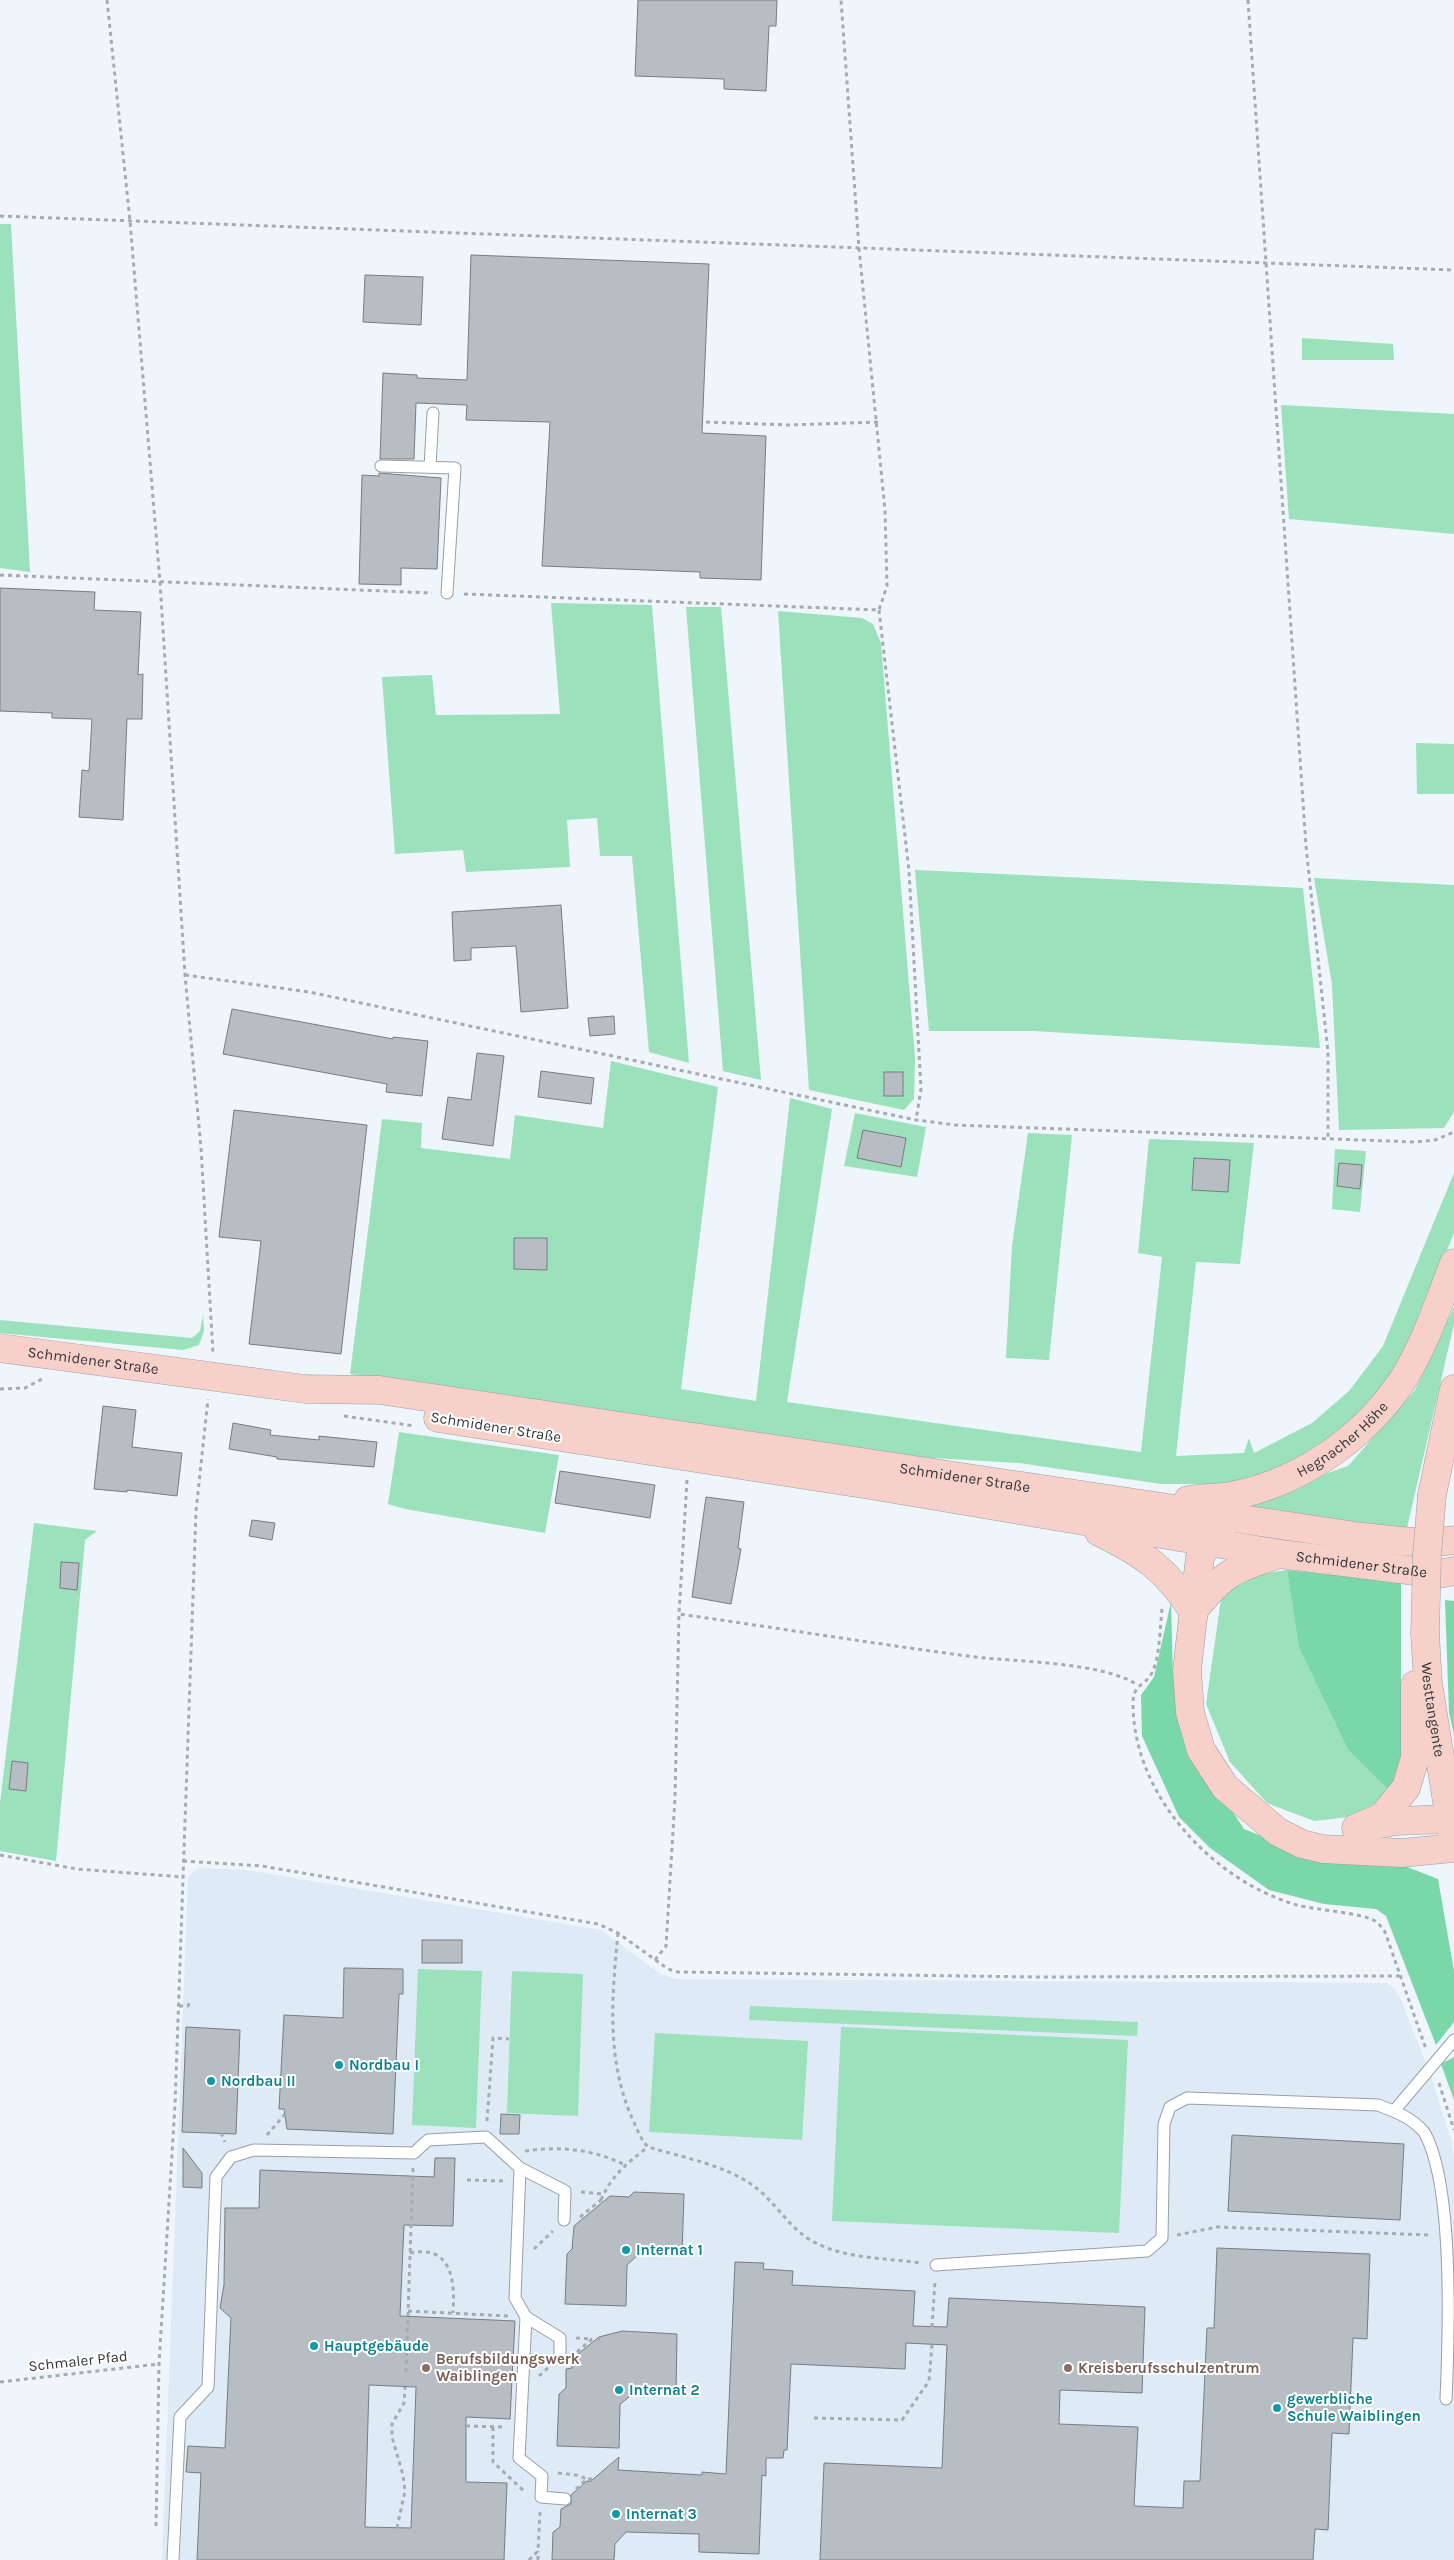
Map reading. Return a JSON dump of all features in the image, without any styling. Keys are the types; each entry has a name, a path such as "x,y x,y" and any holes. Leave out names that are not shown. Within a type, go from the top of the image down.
{"main road":[{"name":"Hegnacher Höhe","path":"1144,1504 1231,1496 1271,1483 1310,1467 1339,1448 1372,1419 1402,1381 1423,1340 1454,1262"},
{"name":"Schmidener Straße","path":"0,1348 210,1386 379,1390 691,1446 1076,1520 1280,1554 1447,1573"},
{"path":"1356,1828 1382,1817 1406,1788 1415,1758 1414,1688 1426,1639 1427,1555 1432,1495 1454,1389"},
{"name":"Schmidener Straße","path":"691,1446 1144,1504 1396,1541 1443,1542 1454,1540"},
{"path":"1237,1517 1209,1541 1200,1557 1188,1670 1190,1712 1201,1750 1225,1787 1253,1813 1278,1832 1302,1844 1323,1849 1402,1853 1454,1847"},
{"name":"Schmidener Straße","path":"1076,1520 1129,1546 1156,1564 1177,1586 1193,1611"},
{"path":"1193,1611 1212,1588 1232,1571 1280,1554"},
{"name":"Westtangente","path":"1426,1639 1428,1683 1448,1819 1454,1847"},
{"path":"1253,1813 1288,1826 1316,1831 1338,1832 1396,1821 1448,1819"}],"lane":[{"path":"430,467 433,412"},
{"path":"381,466 455,468 447,593"},
{"path":"1394,2111 1454,2040"},
{"path":"936,2265 1146,2251 1162,2238 1164,2124 1170,2107 1186,2098 1378,2105 1406,2116 1425,2133 1440,2164 1449,2198 1453,2232 1446,2398"},
{"path":"173,2560 180,2417 208,2387 216,2177 231,2157 254,2150 414,2153 428,2140 486,2137 520,2168 565,2192 564,2220"},
{"path":"520,2168 515,2298 526,2317 560,2338 560,2358"},
{"path":"526,2317 519,2458 542,2476 541,2497 565,2499"}],"path":[{"path":"107,0 130,221 160,582 185,975 201,1148 213,1358 196,1511 176,2105 159,2364 156,2530"},
{"path":"841,0 859,248 878,422 885,510 887,586 880,610 909,870 921,1089 916,1120"},
{"path":"1248,0 1306,846 1328,1052 1328,1138"},
{"path":"0,216 1454,270"},
{"path":"706,422 789,425 878,422"},
{"path":"0,576 880,610"},
{"path":"185,975 309,992 916,1120 955,1125 1415,1142 1435,1140 1454,1132"},
{"path":"0,1389 25,1388 47,1376"},
{"path":"655,1960 666,1946 675,1798 679,1614 691,1446"},
{"path":"679,1614 977,1657 1057,1665 1123,1676 1138,1685"},
{"path":"0,1855 77,1869 183,1877"},
{"path":"183,1861 262,1866 598,1924 618,1933 668,1969 678,1972 1400,1976"},
{"path":"618,1933 612,2008 614,2052 626,2104 642,2141 648,2147 721,2170 741,2179 760,2191 797,2231 816,2244 840,2252 936,2265 932,2327"},
{"path":"179,2006 188,2006 190,2001"},
{"path":"486,2137 493,2038 509,2038"},
{"path":"576,2220 601,2200 610,2180 624,2164 648,2147"},
{"path":"509,2159 523,2151 564,2149 594,2153 624,2164"},
{"path":"406,2372 414,2153"},
{"path":"467,2180 519,2181"},
{"path":"565,2192 603,2194"},
{"path":"601,2200 608,2200"},
{"path":"533,2250 564,2220"},
{"path":"1162,2238 1217,2227 1425,2235"},
{"path":"410,2253 420,2251 433,2254 444,2261 455,2287 453,2313"},
{"path":"408,2311 526,2317"},
{"path":"575,2354 592,2339 600,2339"},
{"path":"814,2418 902,2420 929,2381 932,2344"},
{"name":"Schmaler Pfad","path":"0,2382 159,2364"},
{"path":"397,2528 405,2491 403,2475 392,2437 392,2424 404,2402 405,2387"},
{"path":"466,2426 504,2427"},
{"path":"554,2472 576,2475 587,2479"},
{"path":"538,2560 541,2497"},
{"path":"529,2560 538,2552"}],"shaded area":[{"path":"200,1868 247,1870 601,1930 661,1974 676,1979 1385,1983 1392,1987 1399,1995 1431,2076 1452,2142 1454,2157 1454,2560 162,2560 188,1878 194,1871"}],"green space":[{"path":"0,224 11,224 30,572 0,568"},
{"path":"1302,338 1393,344 1394,360 1302,360"},
{"path":"1281,405 1454,414 1454,534 1289,519"},
{"path":"551,603 652,605 689,1063 649,1052 632,856 600,856 597,818 567,820 570,867 466,872 463,850 395,854 382,677 432,675 436,715 560,714"},
{"path":"686,607 721,607 761,1080 723,1071"},
{"path":"778,611 862,618 873,624 881,643 915,1058 914,1099 904,1110 809,1090"},
{"path":"1416,743 1454,744 1454,794 1417,794"},
{"path":"915,870 1303,888 1320,1048 1033,1031 929,1031"},
{"path":"1314,878 1454,885 1454,1112 1444,1128 1339,1130 1332,984"},
{"path":"611,1061 718,1087 681,1389 756,1401 790,1098 832,1109 787,1402 1141,1452 1162,1257 1138,1253 1149,1139 1254,1143 1240,1264 1196,1262 1176,1456 1244,1453 1249,1438 1254,1453 1312,1423 1349,1391 1383,1346 1454,1173 1454,1233 1412,1337 1386,1386 1350,1423 1319,1447 1266,1474 1221,1484 1161,1484 1019,1463 899,1456 350,1374 382,1119 422,1123 421,1148 510,1159 515,1115 603,1128"},
{"path":"855,1113 926,1127 917,1177 844,1166"},
{"path":"1028,1133 1072,1135 1049,1360 1006,1358 1012,1246"},
{"path":"1335,1149 1366,1151 1360,1212 1332,1209"},
{"path":"1454,1307 1454,1324 1406,1532 1231,1506 1348,1466 1415,1390"},
{"path":"203,1315 204,1331 199,1345 183,1350 0,1333 0,1320 192,1338 200,1331"},
{"path":"399,1432 559,1455 545,1533 405,1509 388,1504"},
{"path":"34,1523 97,1531 85,1540 56,1861 0,1851 0,1803"},
{"path":"1287,1570 1299,1648 1348,1750 1390,1792 1358,1816 1314,1821 1267,1803 1230,1762 1206,1704 1221,1599 1247,1576"},
{"path":"1287,1570 1401,1582 1401,1763 1390,1792 1348,1750 1299,1648"},
{"path":"1445,1600 1454,1601 1454,1735 1449,1712"},
{"path":"1171,1602 1173,1679 1186,1740 1244,1829 1326,1862 1397,1863 1438,1879 1454,1971 1454,2022 1436,2045 1386,1916 1376,1909 1324,1904 1269,1890 1210,1848 1179,1817 1142,1736 1141,1695 1154,1677"},
{"path":"418,1969 482,1971 476,2128 412,2125"},
{"path":"512,1971 583,1974 578,2116 507,2113"},
{"path":"750,2006 1138,2022 1137,2036 749,2020"},
{"path":"841,2027 1128,2040 1119,2233 832,2221"},
{"path":"655,2033 808,2041 802,2140 649,2132"},
{"path":"1454,2057 1454,2100 1441,2064"}],"building":[{"path":"638,0 777,0 776,26 769,26 766,91 724,89 724,79 635,76"},
{"path":"471,255 709,264 702,433 766,436 761,580 700,578 700,572 542,566 550,422 466,420 467,405 416,403 414,459 380,459 383,373 417,375 417,378 467,380"},
{"path":"365,275 423,277 421,325 363,322"},
{"path":"379,473 441,478 437,569 401,568 401,585 359,584 362,475 379,476"},
{"path":"0,588 95,592 94,610 141,612 138,675 143,674 142,719 127,719 123,820 79,817 82,770 89,771 92,719 52,718 52,713 0,711"},
{"path":"561,905 568,1008 521,1012 516,946 471,948 471,960 454,961 452,912"},
{"path":"232,1009 393,1039 393,1037 428,1041 422,1096 386,1092 387,1084 223,1054"},
{"path":"614,1016 615,1034 590,1036 588,1018"},
{"path":"477,1053 504,1056 493,1146 442,1139 448,1097 471,1100"},
{"path":"541,1071 594,1078 591,1104 538,1097"},
{"path":"884,1072 903,1072 903,1096 884,1096"},
{"path":"234,1110 367,1125 341,1354 249,1344 261,1241 219,1237"},
{"path":"863,1130 906,1138 901,1167 857,1158"},
{"path":"1194,1158 1230,1160 1228,1192 1192,1190"},
{"path":"1339,1163 1362,1165 1360,1189 1337,1186"},
{"path":"514,1238 547,1238 547,1270 514,1269"},
{"path":"103,1406 136,1410 132,1447 182,1453 177,1496 127,1490 127,1492 94,1489"},
{"path":"233,1423 271,1430 270,1435 319,1440 319,1436 377,1442 374,1467 277,1459 277,1457 229,1449"},
{"path":"560,1471 655,1485 650,1518 555,1503"},
{"path":"706,1497 744,1502 738,1548 741,1549 731,1604 692,1597"},
{"path":"252,1520 275,1523 272,1540 249,1536"},
{"path":"61,1562 79,1563 77,1590 60,1588"},
{"path":"12,1761 28,1763 26,1791 9,1789"},
{"path":"422,1940 462,1940 462,1963 422,1963"},
{"name":"Nordbau I","path":"344,1968 403,1969 403,1994 399,1994 393,2134 287,2129 284,2109 279,2109 284,2015 343,2018"},
{"name":"Nordbau II","path":"186,2027 240,2030 236,2134 182,2132"},
{"path":"501,2114 520,2115 519,2134 500,2134"},
{"path":"1232,2135 1404,2144 1400,2220 1228,2211"},
{"path":"183,2148 202,2173 202,2188 183,2187"},
{"name":"Hauptgebäude","path":"435,2158 455,2158 453,2226 404,2225 400,2316 515,2321 510,2419 466,2417 466,2482 507,2483 504,2560 197,2560 201,2473 186,2472 188,2446 225,2448 231,2318 220,2308 224,2285 225,2208 259,2208 260,2170 434,2177","holes":["369,2385 416,2387 411,2528 365,2527"]},
{"name":"Internat 1","path":"634,2192 684,2194 682,2255 639,2254 627,2265 626,2306 565,2304 567,2254 572,2249 574,2226 610,2196 629,2197"},
{"name":"gewerbliche Schule Waiblingen","path":"1217,2248 1370,2254 1367,2339 1353,2338 1349,2434 1332,2433 1328,2530 1315,2529 1313,2560 820,2560 824,2463 942,2468 947,2345 906,2343 905,2369 791,2364 787,2450 784,2450 783,2458 766,2458 766,2476 762,2475 759,2554 699,2552 699,2534 626,2532 615,2544 614,2560 552,2560 553,2532 560,2527 561,2509 571,2504 571,2495 619,2457 618,2470 702,2475 702,2472 726,2474 735,2262 764,2263 763,2269 793,2271 792,2285 915,2291 913,2326 947,2327 949,2298 1145,2307 1142,2393 1060,2390 1059,2424 1138,2427 1134,2506 1183,2508 1184,2481 1200,2481 1207,2328 1214,2328"},
{"name":"Internat 2","path":"622,2331 677,2334 676,2395 633,2394 620,2404 619,2448 557,2446 559,2394 566,2388 566,2369 572,2368 572,2359 599,2337"}],"place":[{"name":"Nordbau I","path":"339,2065"},
{"name":"Nordbau II","path":"211,2081"},
{"name":"Internat 1","path":"626,2250"},
{"name":"Hauptgebäude","path":"314,2346"},
{"name":"Berufsbildungswerk Waiblingen","path":"426,2368"},
{"name":"Kreisberufsschulzentrum","path":"1068,2368"},
{"name":"Internat 2","path":"619,2390"},
{"name":"gewerbliche Schule Waiblingen","path":"1277,2408"},
{"name":"Internat 3","path":"616,2514"}]}
